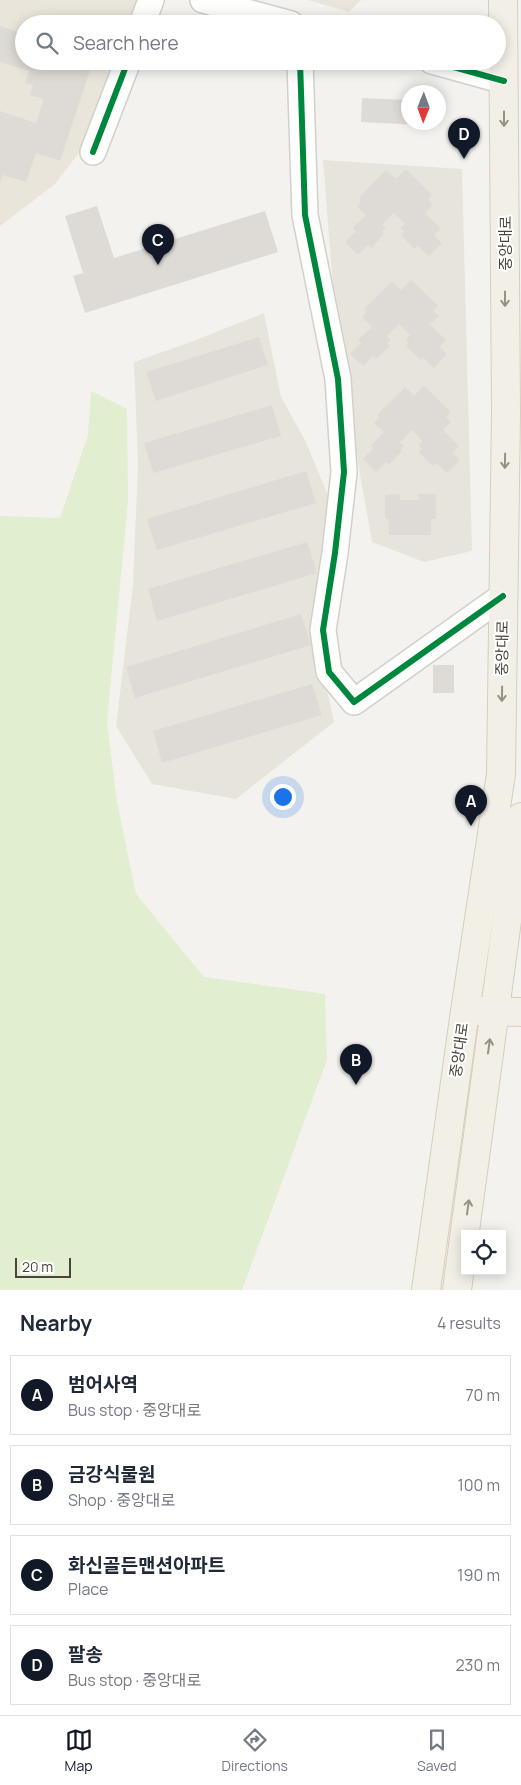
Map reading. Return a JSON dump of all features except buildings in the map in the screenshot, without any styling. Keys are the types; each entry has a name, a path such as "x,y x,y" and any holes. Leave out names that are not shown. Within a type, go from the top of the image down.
{"main road":[{"name":"중앙대로","path":"503,0 503,15"},
{"name":"중앙대로","path":"426,1290 465,1011 501,774 506,413 504,70"},
{"name":"중앙대로","path":"457,1290 521,817"},
{"path":"465,1011 521,1012"}],"street":[{"path":"145,15 151,0"},
{"path":"203,0 258,15"},
{"path":"93,152 125,70"},
{"path":"300,70 305,215 338,379 344,472 335,553 323,630 329,672 354,702 503,596"},
{"path":"464,70 504,81"}],"shaded area":[{"path":"0,0 141,0 135,15 15,15 15,70 114,70 84,146 55,184 0,226"},
{"path":"308,0 361,0 349,12"},
{"path":"323,160 462,169 472,551 424,562 372,542 338,349"},
{"path":"264,313 281,397 306,442 331,503 314,630 334,722 236,799 152,784 116,726 133,585 138,465 134,362"}],"green space":[{"path":"91,391 127,409 128,501 107,722 117,802 136,894 204,977 325,994 327,1060 242,1290 0,1290 0,516 60,518 88,435"}],"cycle path":[{"path":"93,152 125,70"},
{"path":"300,70 305,215 338,379 344,472 335,553 323,630 329,672 354,702 503,596"},
{"path":"464,70 504,81"}],"place":[{"name":"팔송","path":"464,159"},
{"name":"화신골든맨션아파트","path":"158,265"},
{"name":"범어사역","path":"471,826"},
{"name":"금강식물원","path":"356,1085"}]}
